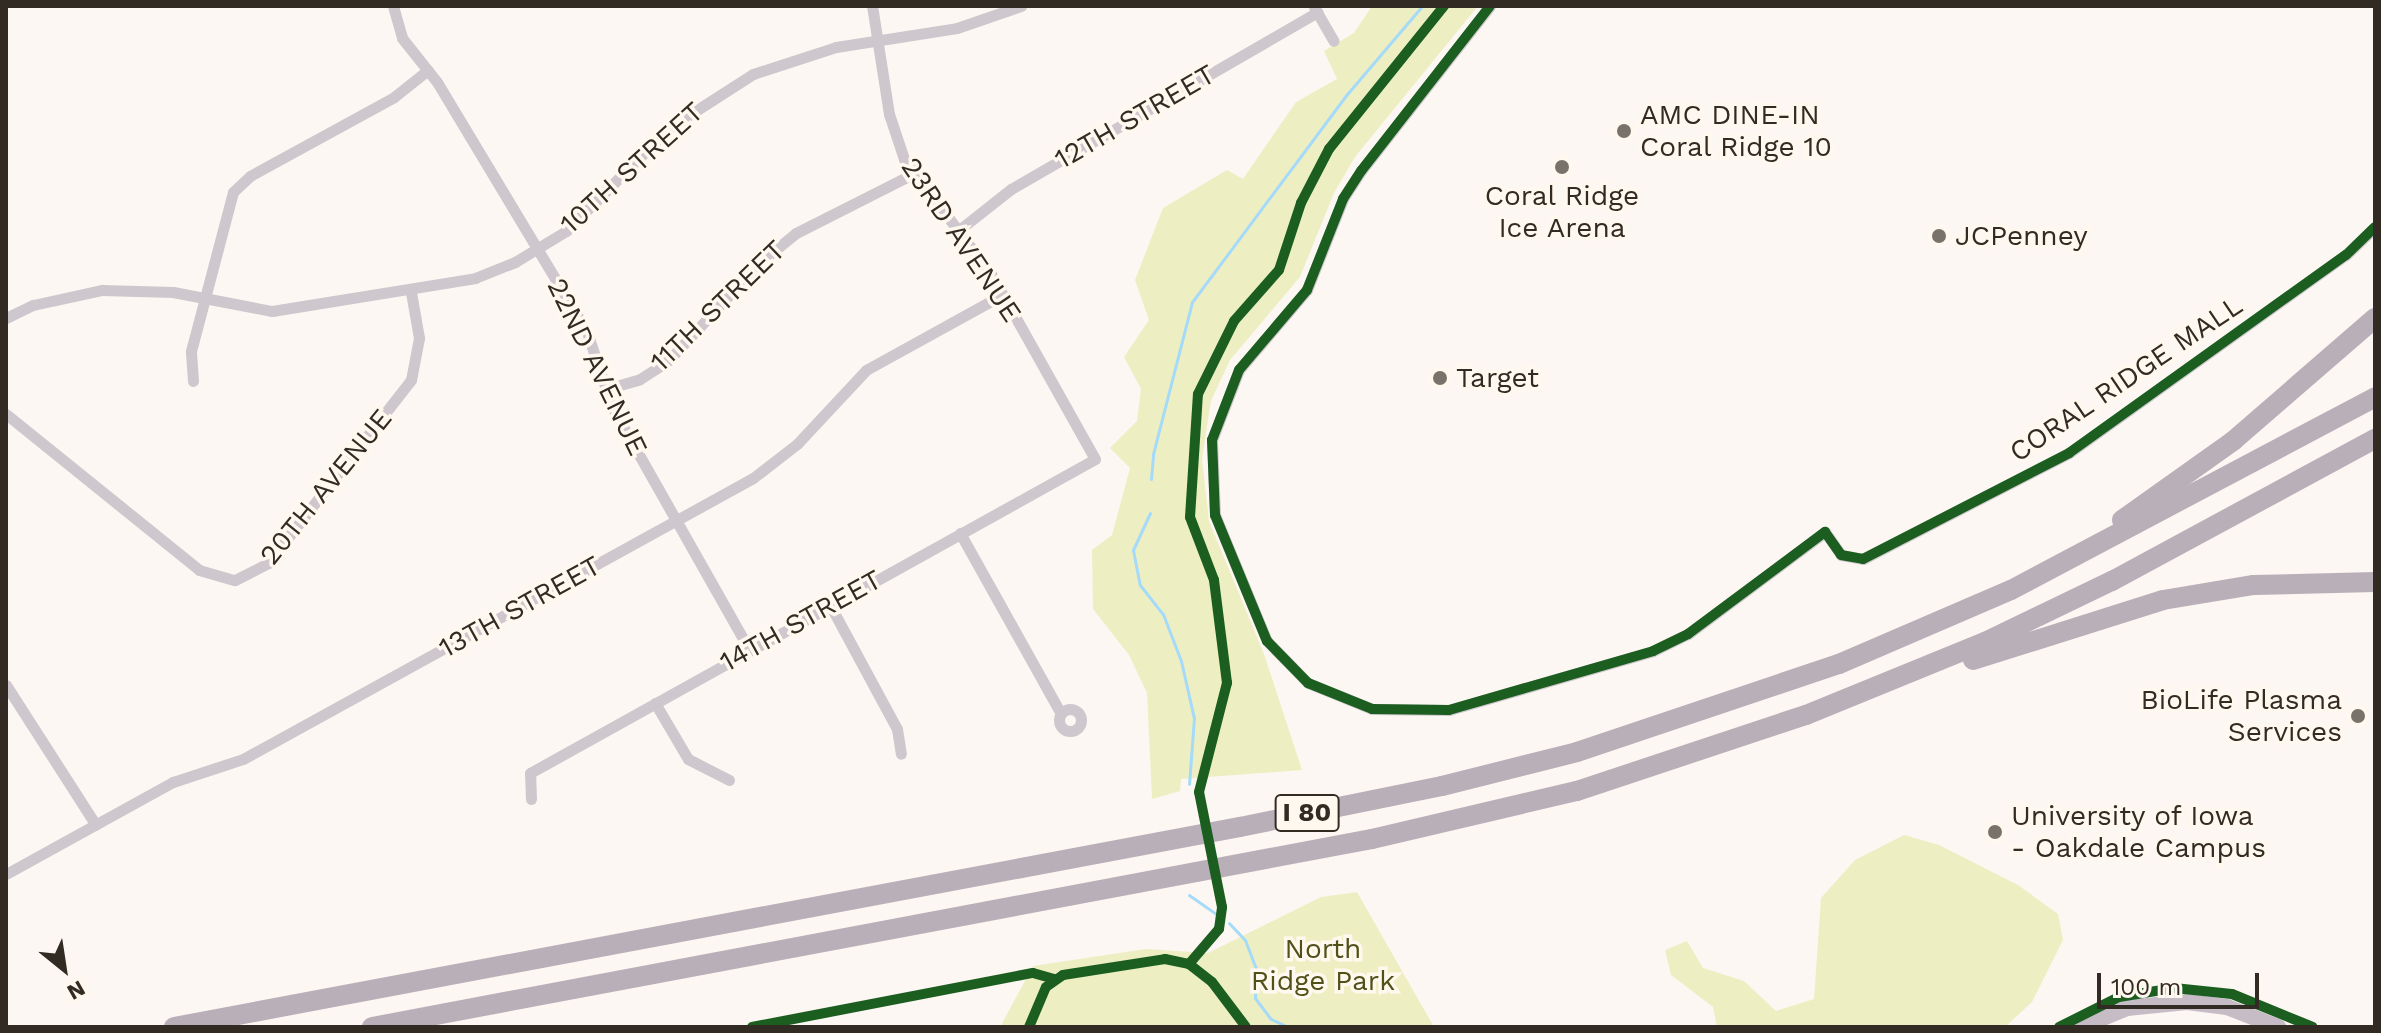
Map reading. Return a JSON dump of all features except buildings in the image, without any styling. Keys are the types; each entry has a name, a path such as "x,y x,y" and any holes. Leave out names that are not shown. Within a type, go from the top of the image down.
{"highway":[{"path":"1925,628 2147,504 2233,441 2375,318"},
{"name":"I 80","path":"174,1027 1442,786 1678,721 1925,628 2092,549 2375,397"},
{"name":"I 80","path":"372,1027 1463,819 1577,791 1806,715 2072,601 2375,439"},
{"path":"1806,715 2163,600 2254,585 2375,582"}],"street":[{"name":"22ND AVENUE","path":"393,6 402,38 428,70 587,332 606,389 749,649"},
{"name":"23RD AVENUE","path":"872,6 889,114 913,174 959,230 1002,295 1095,459"},
{"name":"10TH STREET","path":"6,318 33,305 102,290 134,288 272,311 411,292 475,278 538,250 596,205 669,128 712,96 792,58 957,28 1021,6"},
{"name":"CORAL RIDGE MALL","path":"1490,6 1361,171 1343,199 1307,290 1239,370 1212,440 1215,515 1267,641 1295,673 1346,702 1415,713 1518,693 1668,645 1825,532 1841,555 1863,559 2010,488 2079,446 2346,255 2375,227"},
{"path":"1315,9 1334,41"},
{"name":"12TH STREET","path":"959,230 1011,189 1315,9"},
{"path":"193,381 191,351 228,203 242,182 394,97 428,70"},
{"name":"11TH STREET","path":"606,389 640,379 668,361 758,264 796,233 913,174"},
{"name":"20TH AVENUE","path":"6,414 199,570 235,580 268,563 411,380 419,338 411,292"},
{"name":"13TH STREET","path":"6,874 173,782 243,759 678,520 778,461 848,386 885,356 1002,295"},
{"name":"14TH STREET","path":"531,799 530,773 1095,459"},
{"path":"960,533 1061,714"},
{"path":"830,605 897,729 901,754"},
{"path":"6,685 96,825"},
{"path":"655,703 688,759 729,780"},
{"path":"2081,1027 2127,1008 2167,1002 2227,1007 2278,1027"}],"green space":[{"path":"1372,6 1478,6 1355,157 1334,193 1300,277 1230,360 1211,401 1202,459 1209,521 1264,654 1302,770 1181,779 1180,791 1152,799 1147,693 1129,655 1093,609 1092,550 1112,535 1130,468 1110,448 1137,421 1141,389 1124,357 1149,320 1135,280 1163,208 1227,170 1243,179 1296,102 1337,79 1324,51 1354,33"},
{"path":"1904,835 1939,845 2018,885 2058,914 2063,940 2032,1002 2005,1027 1717,1027 1713,1007 1671,975 1665,950 1687,941 1703,968 1744,981 1776,1011 1814,999 1821,898 1855,860"},
{"name":"North Ridge Park","path":"1357,892 1434,1027 1000,1027 1033,966 1146,949 1208,953 1321,897"}],"waterway":[{"path":"1151,479 1153,454 1192,302 1348,93 1422,6"},
{"path":"1150,513 1133,550 1140,585 1163,614 1181,661 1194,718 1189,784"},
{"path":"1189,895 1215,913"},
{"path":"1229,923 1245,940 1256,969 1255,998 1271,1019 1288,1027"}],"cycle path":[{"path":"1189,964 1219,929 1222,907 1199,792 1227,683 1214,580 1190,517 1198,394 1234,321 1279,270 1301,203 1329,149 1444,6"},
{"path":"1490,6 1361,171 1343,199 1307,290 1239,370 1212,440 1215,515 1267,641 1308,683 1372,709 1449,710 1653,651 1688,634 1825,532 1841,555 1863,559 2069,453 2346,255 2375,227"},
{"path":"1029,1027 1046,987 1063,975 1165,959 1189,964 1212,982 1246,1027"},
{"path":"752,1027 1033,973 1054,979"},
{"path":"2059,1027 2119,997 2174,988 2232,994 2313,1027"}],"place":[{"name":"AMC DINE-IN Coral Ridge 10","path":"1624,131"},
{"name":"Coral Ridge Ice Arena","path":"1562,167"},
{"name":"JCPenney","path":"1939,236"},
{"name":"Target","path":"1440,378"},
{"name":"BioLife Plasma Services","path":"2358,716"},
{"name":"University of Iowa - Oakdale Campus","path":"1995,832"}]}
